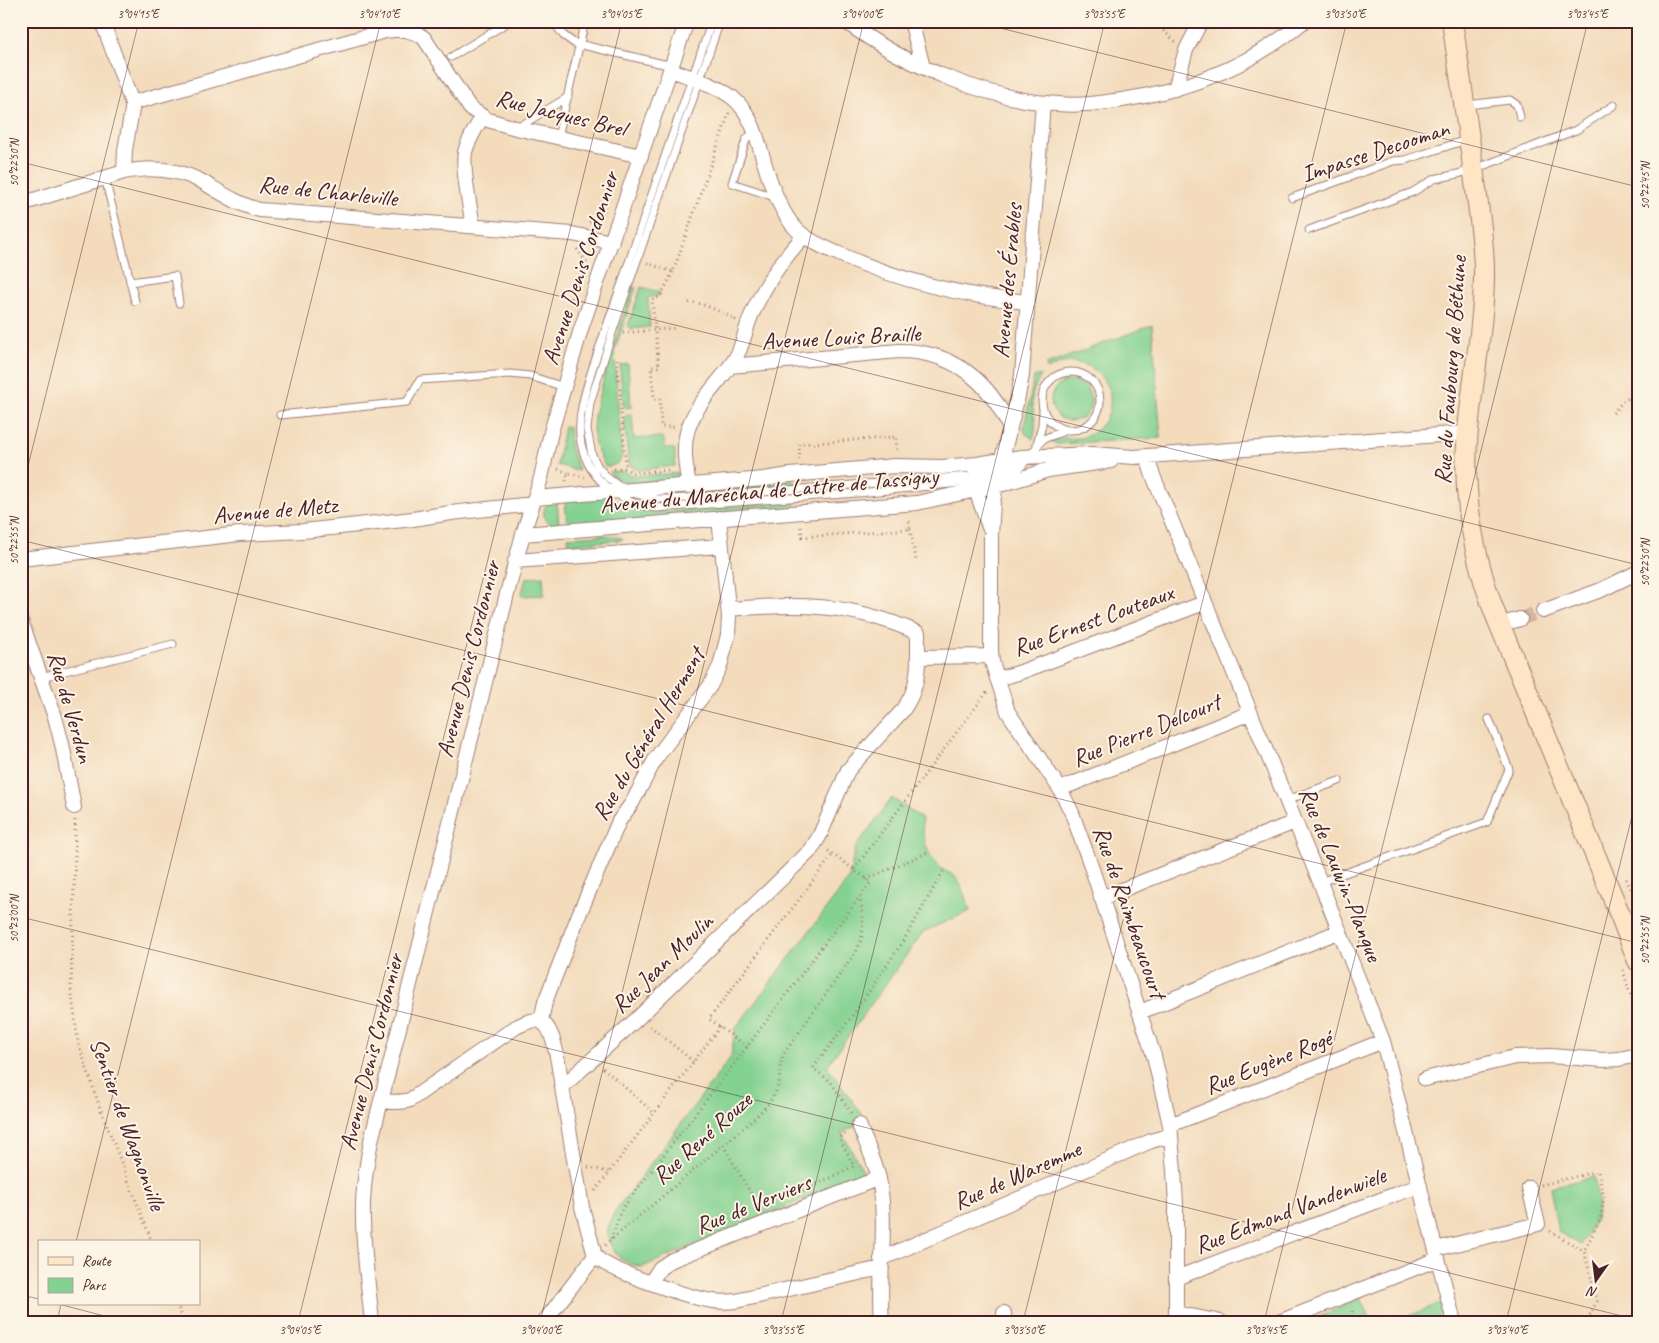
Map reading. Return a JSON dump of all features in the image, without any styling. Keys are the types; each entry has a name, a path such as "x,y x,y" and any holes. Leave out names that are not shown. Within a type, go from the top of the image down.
{"street":[{"path":"102,21 132,103 125,150 124,172"},
{"name":"Avenue Denis Cordonnier","path":"372,1322 363,1203 368,1157 381,1101 515,561 534,501 564,387 581,329 687,21"},
{"path":"845,21 875,42 923,67 980,88 1043,103 1076,105 1144,97 1215,76 1272,46 1304,21"},
{"path":"911,21 923,67"},
{"path":"1175,88 1186,50 1201,21"},
{"name":"Rue du Faubourg de Béthune","path":"1452,21 1483,240 1484,287 1467,433 1467,486 1472,530 1484,581 1499,625 1623,922 1630,964"},
{"name":"Rue Jacques Brel","path":"132,103 408,26 428,44 470,108 482,117 516,128 640,156"},
{"path":"672,68 717,88 734,99 746,113 755,130 777,198 790,222 804,236 856,261 906,280 978,297 1028,302"},
{"name":"Avenue des Érables","path":"998,473 1021,380 1043,103"},
{"path":"473,226 465,169 465,154 482,117"},
{"name":"Rue de Charleville","path":"21,204 124,172 158,169 180,173 199,180 242,204 260,210 572,234 612,242"},
{"name":"Avenue Louis Braille","path":"689,486 685,449 688,429 700,404 730,366 739,350 750,317 769,280 786,256 804,236"},
{"name":"Avenue Louis Braille","path":"730,366 898,351 932,354 961,368 982,386 1004,412 1010,429"},
{"name":"Avenue du Maréchal de Lattre de Tassigny","path":"523,534 900,505 926,501 977,478 998,473 1029,475 1054,469 1140,456 1467,433"},
{"name":"Avenue du Maréchal de Lattre de Tassigny","path":"534,501 619,491 895,466 942,467 977,478 998,473 1033,451 1140,456"},
{"name":"Rue de Lauwin-Planque","path":"1140,456 1152,473 1340,931 1383,1041 1454,1322"},
{"name":"Rue de Raimbeaucourt","path":"998,473 991,535 991,656 1008,712 1060,789 1072,813 1102,898 1159,1074 1170,1130 1175,1188 1176,1318"},
{"name":"Rue de Raimbeaucourt","path":"977,478 980,506 991,535"},
{"name":"Avenue de Metz","path":"21,559 240,534 303,531 413,519 534,501"},
{"name":"Rue du Général Herment","path":"540,1021 545,1002 575,925 619,821 632,803 656,758 710,686 720,666 728,635 728,609 719,518"},
{"name":"Avenue du Maréchal de Lattre de Tassigny","path":"515,561 721,546"},
{"path":"1543,610 1601,590 1638,572"},
{"name":"Rue Ernest Couteaux","path":"997,678 1018,672 1204,603"},
{"name":"Rue Jean Moulin","path":"562,1087 805,858 816,842 848,770 903,710 910,700 917,681 918,633 887,620 846,610 811,606 728,609"},
{"path":"1499,625 1520,619"},
{"name":"Rue de Verdun","path":"21,621 58,730 74,807"},
{"path":"918,657 991,656"},
{"name":"Rue Pierre Delcourt","path":"1060,789 1250,713"},
{"path":"1102,898 1295,822"},
{"path":"1140,1012 1340,931"},
{"path":"381,1101 393,1103 410,1100 516,1027 527,1022 540,1021 549,1029 562,1087 582,1207 595,1256 544,1322"},
{"name":"Rue Eugène Rogé","path":"1170,1130 1383,1041"},
{"path":"1425,1079 1515,1057 1544,1056 1604,1060 1638,1055"},
{"path":"859,1125 879,1178 882,1207 882,1322"},
{"name":"Rue de Waremme","path":"595,1256 604,1264 695,1297 714,1301 736,1301 881,1264 1151,1141 1170,1130"},
{"name":"Rue de Verviers","path":"651,1282 660,1268 672,1260 879,1178"},
{"name":"Rue Edmond Vandenwiele","path":"1176,1278 1420,1186"},
{"path":"1280,1322 1437,1254 1538,1224 1529,1188"},
{"path":"1176,1318 1221,1322"}],"lane":[{"path":"451,57 510,21"},
{"path":"553,21 567,40 672,68"},
{"path":"558,137 581,45 585,21"},
{"path":"712,21 696,80 611,336 589,412 588,441 595,462 619,491 648,498 672,499 977,478"},
{"path":"720,21 696,80 597,354 582,408 580,436 584,456 594,475 639,505 663,508 887,491 977,478"},
{"path":"516,128 568,97"},
{"path":"1464,105 1510,100 1517,105 1520,117"},
{"path":"1309,230 1413,192 1434,179 1474,168 1576,130 1614,105"},
{"path":"755,130 746,140 732,183 777,198"},
{"name":"Impasse Decooman","path":"1292,198 1393,161 1405,160 1469,140"},
{"path":"104,178 135,301"},
{"path":"130,282 175,276 179,303"},
{"path":"1073,371 1090,379 1097,386 1101,404 1093,421 1085,427 1067,430 1046,437 1033,451 1042,426 1042,400 1048,383 1055,376 1073,371"},
{"path":"280,415 407,402 420,380 510,374 530,376 564,387"},
{"path":"1043,410 1047,418 1054,424 1067,430"},
{"path":"40,677 173,644"},
{"path":"1320,882 1487,822 1509,768 1489,719"},
{"path":"1286,800 1340,781"}],"path":[{"path":"1152,21 1186,50"},
{"path":"680,427 661,427 660,399 654,399 651,367 659,367 652,299 660,297 674,272 730,112"},
{"path":"583,224 595,220 604,213 607,207"},
{"path":"577,249 586,262 586,270"},
{"path":"644,270 649,255"},
{"path":"646,262 674,272"},
{"path":"620,341 625,325"},
{"path":"623,333 678,328"},
{"path":"617,353 626,468"},
{"path":"1446,434 1448,406 1455,383"},
{"path":"1613,413 1623,401 1638,394"},
{"path":"795,464 800,463 798,444 896,437 897,454 904,454"},
{"path":"558,469 568,473"},
{"path":"909,514 916,560"},
{"path":"801,522 802,537 910,528"},
{"path":"854,869 997,678"},
{"name":"Sentier de Wagnonville","path":"74,807 76,853 71,988 78,1042 99,1105 151,1240"},
{"path":"611,1239 622,1209 871,882 816,842"},
{"path":"866,879 929,852"},
{"path":"747,1047 709,1019 833,854"},
{"path":"795,1194 854,1166 839,1138 859,1125 831,1082 814,1068 904,940 944,870"},
{"path":"1625,878 1638,901"},
{"name":"Rue René Rouze","path":"595,1256 611,1239 723,1145 765,1107 776,1091 779,1082 779,1066 782,1055 857,950 862,940 864,925 860,896"},
{"path":"1630,964 1631,997 1638,1034"},
{"path":"638,1017 694,1062"},
{"path":"582,1207 720,1027"},
{"path":"593,1059 655,1114"},
{"path":"723,1145 761,1211 770,1207"},
{"path":"1529,1188 1598,1171 1604,1197 1600,1220 1584,1250 1597,1301 1586,1322"},
{"path":"1538,1224 1584,1250"},
{"path":"178,1306 184,1322"}],"green space":[{"path":"633,287 636,288 614,352 622,455 614,465 605,467 595,445 593,431 594,414 610,356"},
{"path":"641,287 659,292 660,294 648,299 650,327 630,329 628,326"},
{"path":"1152,325 1161,438 1057,444 1051,441 1089,435 1106,418 1110,404 1109,390 1102,378 1091,368 1078,363 1063,363 1048,370 1046,365"},
{"path":"628,364 631,408 625,407 623,404 620,367 621,365"},
{"path":"1041,375 1032,396 1035,418 1033,439 1025,433 1024,428 1034,377"},
{"path":"1075,381 1082,384 1088,390 1091,401 1090,409 1082,418 1075,421 1067,421 1060,418 1052,409 1051,397 1054,390 1063,382"},
{"path":"632,414 634,439 662,437 665,448 675,449 675,466 639,470 630,465 624,418"},
{"path":"564,426 569,427 570,447 579,471 557,465"},
{"path":"623,471 634,476 681,473 674,480 626,483 620,481 609,472"},
{"path":"793,479 793,486 678,495 658,494"},
{"path":"607,496 629,507 654,512 795,502 795,508 567,527 565,500"},
{"path":"557,500 559,527 550,525 544,516 544,510 547,505"},
{"path":"604,535 622,538 622,540 569,544 568,537"},
{"path":"543,576 544,595 521,596 526,578"},
{"path":"892,798 922,819 924,841 933,860 957,879 970,911 923,932 827,1066 866,1120 842,1133 865,1174 642,1267 627,1263 615,1252 606,1233 615,1211 731,1057 735,1029 849,879 855,848"},
{"path":"1594,1177 1598,1206 1597,1213 1592,1227 1581,1245 1558,1232 1550,1187"},
{"path":"1361,1298 1372,1322 1308,1322"},
{"path":"1441,1303 1444,1322 1394,1322"}],"tunnel":[{"path":"1520,619 1543,611"}]}
